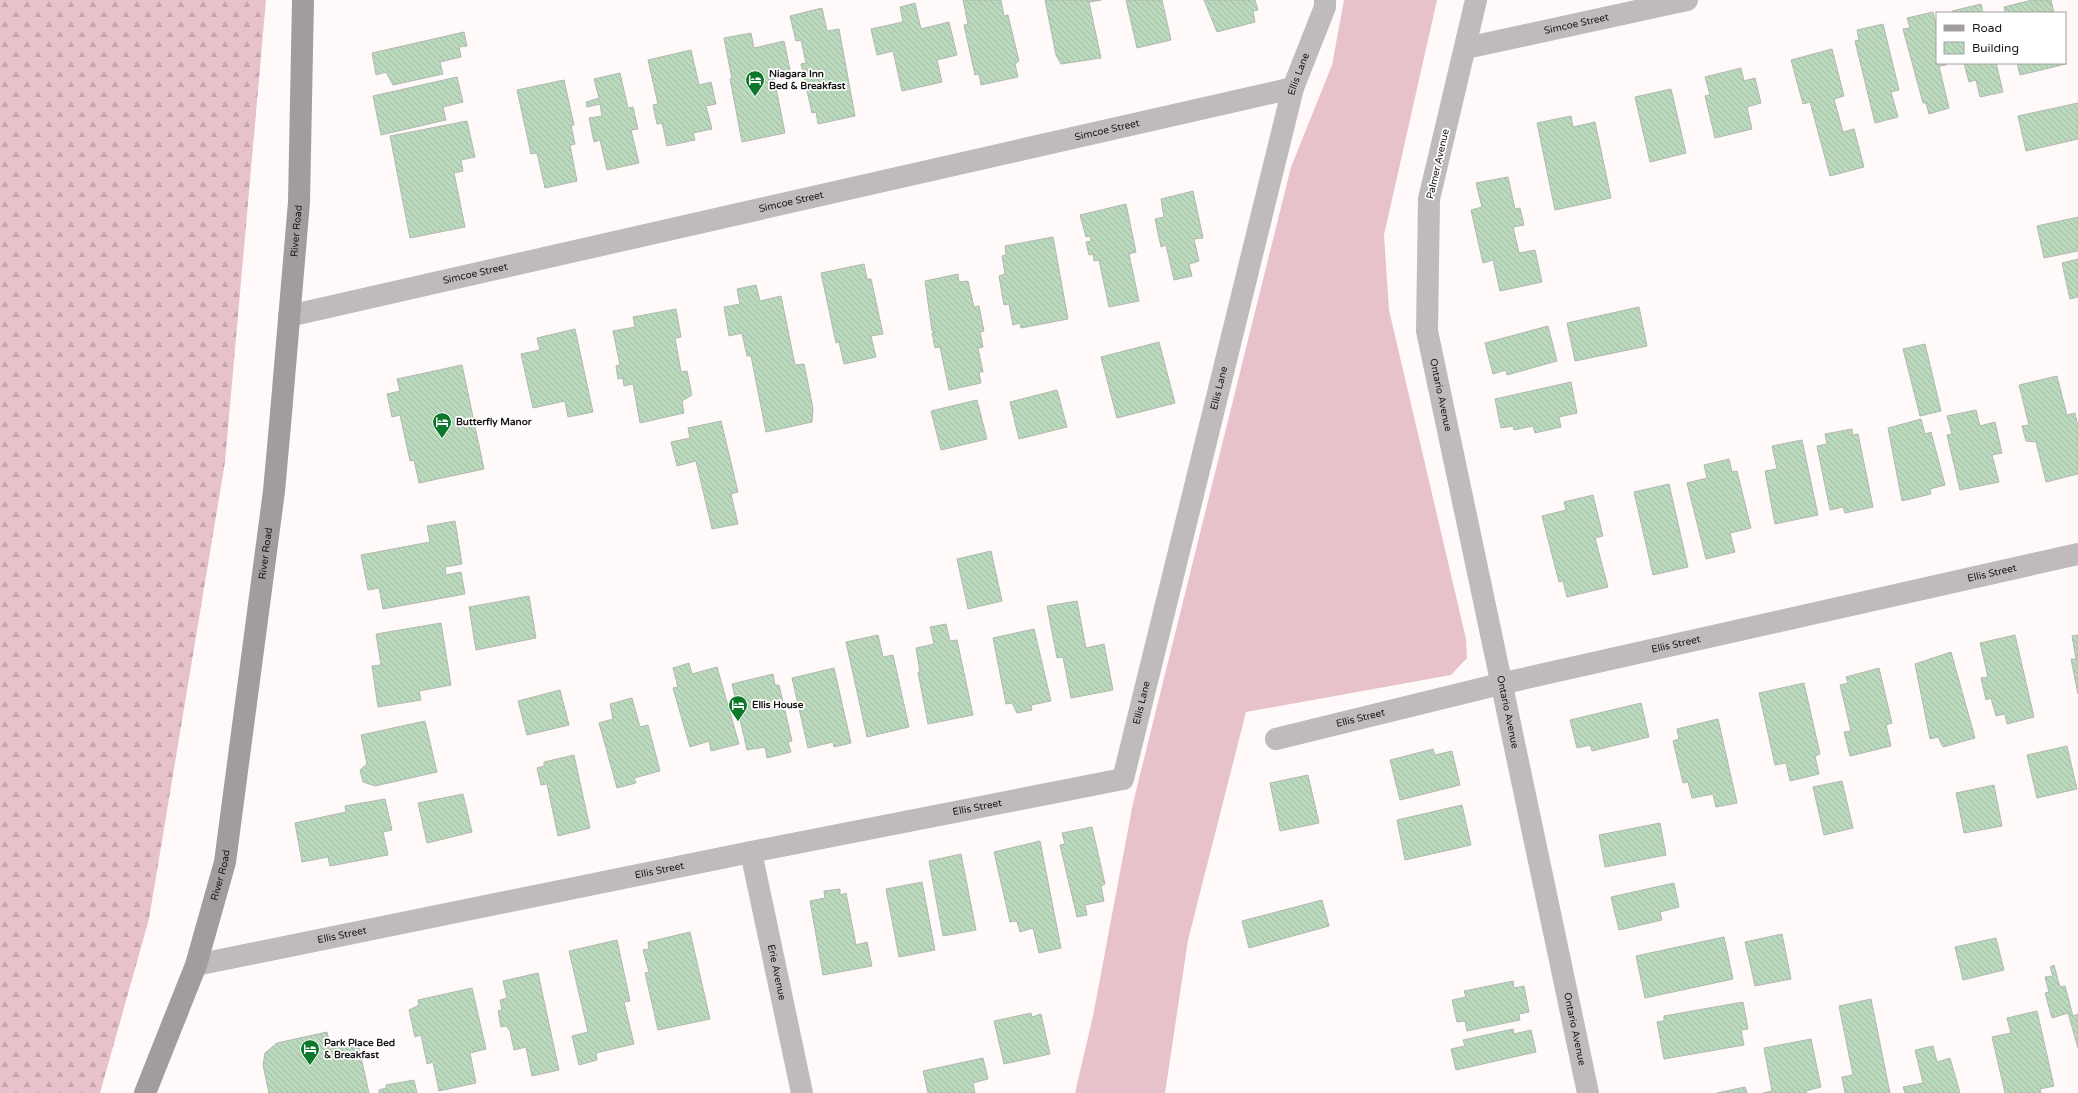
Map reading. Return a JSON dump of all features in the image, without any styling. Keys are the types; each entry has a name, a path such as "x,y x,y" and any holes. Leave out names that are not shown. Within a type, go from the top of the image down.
{"main road":[{"name":"River Road","path":"145,1093 196,965 225,862 274,491 299,202 303,0"}],"street":[{"name":"Ellis Lane","path":"1123,779 1293,88 1325,7 1325,0"},
{"name":"Palmer Avenue","path":"1427,331 1429,199 1466,48 1476,0"},
{"name":"Simcoe Street","path":"1466,48 1687,0"},
{"name":"Simcoe Street","path":"289,316 1293,88"},
{"name":"Ontario Avenue","path":"1427,331 1500,684 1588,1093"},
{"name":"Ellis Street","path":"1276,739 1500,684 2078,554"},
{"name":"Ellis Street","path":"196,965 751,852 1123,779"},
{"name":"Erie Avenue","path":"751,852 802,1093"}],"green space":[{"path":"0,0 266,0 225,462 149,919 100,1093 0,1093"},
{"path":"1344,0 1437,0 1384,235 1389,310 1466,639 1467,658 1451,675 1246,712 1188,940 1165,1093 1075,1093 1093,1016 1133,803 1291,167 1332,65"}],"building":[{"path":"963,0 1001,0 1004,16 1008,15 1019,61 1015,64 1018,77 981,85 979,74 975,75 964,25 968,24"},
{"path":"1045,0 1101,0 1089,2 1101,58 1061,64 1056,55"},
{"path":"1126,0 1162,0 1171,40 1137,48"},
{"path":"1204,0 1255,0 1258,10 1253,11 1255,22 1217,32"},
{"path":"2032,0 2051,0 2054,12 2005,12 2004,7"},
{"path":"915,3 921,29 949,22 957,55 937,60 942,82 902,91 893,51 877,55 871,29 903,22 900,7"},
{"path":"1981,4 1983,12 1952,12"},
{"path":"822,8 827,31 839,29 855,116 818,124 816,112 812,113 801,64 806,63 801,40 796,41 790,16"},
{"path":"1933,12 1936,25 1936,64 1946,64 1939,66 1949,108 1929,114 1926,103 1923,103 1903,29 1910,28 1907,18"},
{"path":"1883,24 1899,90 1891,92 1898,117 1875,123 1855,41 1859,40 1857,30"},
{"path":"464,32 467,46 459,47 461,57 440,62 443,74 393,85 386,72 376,75 372,53"},
{"path":"751,33 754,48 784,41 790,70 773,73 785,133 742,142 724,38"},
{"path":"1832,49 1844,96 1834,99 1843,132 1854,129 1864,167 1830,176 1810,102 1803,104 1791,60"},
{"path":"691,50 699,85 711,82 716,104 706,106 712,129 693,133 695,140 667,146 662,123 657,124 653,105 658,104 648,60"},
{"path":"1964,64 1996,64 2003,92 1980,97 1976,80 1969,82"},
{"path":"2017,64 2066,64 2020,75"},
{"path":"1741,68 1744,81 1755,78 1761,103 1747,107 1752,129 1715,138 1705,96 1710,95 1705,77"},
{"path":"620,73 628,108 633,107 638,129 631,130 639,163 607,170 600,140 594,142 589,118 602,116 600,104 587,107 586,102 599,98 594,79"},
{"path":"457,77 463,102 443,107 446,120 381,135 373,96"},
{"path":"564,80 574,125 571,125 575,144 570,145 577,181 545,188 537,153 531,154 517,90"},
{"path":"1671,89 1686,153 1650,162 1635,97"},
{"path":"2078,103 2078,139 2026,151 2018,116"},
{"path":"1571,116 1573,127 1595,122 1611,198 1555,210 1537,123"},
{"path":"467,121 475,157 461,160 463,171 454,173 465,227 410,238 390,136"},
{"path":"1508,177 1515,209 1520,208 1524,225 1513,227 1519,253 1535,250 1542,282 1500,291 1493,260 1483,263 1471,210 1482,207 1476,183"},
{"path":"1193,191 1203,238 1194,239 1199,261 1189,264 1192,276 1174,280 1166,245 1161,247 1155,219 1164,217 1161,199"},
{"path":"1126,204 1136,252 1129,254 1139,301 1109,307 1099,260 1094,261 1093,254 1089,255 1086,242 1091,241 1090,236 1086,237 1080,215"},
{"path":"2078,217 2078,251 2044,258 2037,226"},
{"path":"1053,237 1068,319 1021,328 1020,323 1013,325 1009,304 1004,305 999,276 1005,274 1002,256 1006,255 1005,246"},
{"path":"2078,259 2078,297 2070,299 2062,263"},
{"path":"864,264 867,279 871,279 883,334 871,336 876,357 844,364 839,342 836,343 821,273"},
{"path":"958,274 959,282 968,281 974,307 979,306 984,331 980,332 983,347 978,348 983,372 979,372 981,383 949,390 940,347 935,348 932,333 936,332 932,331 925,281"},
{"path":"756,285 760,301 781,296 795,365 804,364 813,408 812,422 766,432 751,356 747,356 742,333 729,336 724,307 740,304 737,289"},
{"path":"1639,307 1647,346 1575,361 1567,323"},
{"path":"676,309 681,337 675,338 681,372 687,371 692,395 682,401 684,413 640,423 633,384 624,386 623,378 618,379 616,366 620,365 613,331 635,327 633,317"},
{"path":"1548,326 1557,361 1507,375 1506,370 1493,374 1485,343"},
{"path":"575,329 593,412 568,417 565,401 533,408 521,354 540,350 537,338"},
{"path":"1159,342 1175,403 1117,418 1101,357"},
{"path":"1925,344 1941,411 1920,416 1903,349"},
{"name":"Butterfly Manor","path":"462,365 484,469 419,483 414,460 410,461 400,415 392,417 387,394 400,391 397,379"},
{"path":"2057,376 2067,415 2075,413 2078,426 2078,474 2046,482 2036,442 2026,441 2022,426 2029,425 2019,385"},
{"path":"1571,382 1577,413 1559,417 1561,427 1535,433 1533,426 1514,430 1513,426 1501,428 1495,399"},
{"path":"1057,390 1067,427 1019,439 1010,402"},
{"path":"977,400 987,439 941,450 931,411"},
{"path":"1976,410 1980,426 1995,422 2002,453 1992,455 1999,482 1960,490 1947,435 1952,434 1947,416"},
{"path":"1921,419 1925,434 1931,432 1945,485 1930,489 1931,494 1902,501 1888,428"},
{"path":"721,421 738,492 731,494 738,524 712,529 696,461 677,466 671,442 690,438 688,428"},
{"path":"1852,429 1853,435 1858,434 1873,507 1845,513 1843,507 1830,510 1817,446 1827,444 1825,434"},
{"path":"1802,440 1818,515 1775,524 1765,471 1777,469 1772,446"},
{"path":"1729,459 1732,472 1737,471 1751,528 1730,533 1735,552 1706,559 1687,483 1707,478 1704,465"},
{"path":"1669,484 1688,567 1653,575 1634,492"},
{"path":"1593,495 1603,536 1595,538 1608,587 1567,597 1563,581 1559,582 1542,516 1566,510 1564,502"},
{"path":"455,521 462,564 445,567 446,575 461,572 465,594 383,609 379,588 368,590 361,555 430,542 427,526"},
{"path":"991,551 1002,601 968,609 957,559"},
{"path":"529,596 536,638 476,650 469,607"},
{"path":"1077,601 1086,648 1104,644 1113,690 1071,698 1063,657 1057,658 1047,606"},
{"path":"441,623 451,685 419,691 421,700 378,707 372,666 381,665 376,634"},
{"path":"946,624 950,641 957,640 973,715 928,724 918,672 920,672 916,648 934,644 930,627"},
{"path":"1034,629 1051,701 1031,705 1032,710 1017,713 1012,703 1006,704 993,638"},
{"path":"878,635 883,657 893,655 909,727 867,737 846,642"},
{"path":"2015,635 2034,717 2007,724 2005,714 1996,716 1991,698 1986,700 1981,678 1988,677 1980,643"},
{"path":"2078,635 2078,694 2071,659 2076,659 2072,636"},
{"path":"1951,652 1975,738 1943,747 1938,737 1930,739 1915,664"},
{"path":"689,663 692,674 717,667 739,744 711,751 709,741 690,747 673,688 678,687 673,668"},
{"path":"834,668 851,743 834,747 833,742 808,748 792,678"},
{"path":"1879,668 1892,723 1886,725 1891,746 1850,756 1844,732 1851,731 1840,685 1848,683 1846,677"},
{"path":"773,674 775,685 779,685 792,741 788,742 791,752 767,758 765,747 747,750 732,684"},
{"path":"1804,683 1820,754 1815,756 1819,774 1790,781 1786,763 1775,765 1759,693"},
{"path":"560,690 569,725 527,735 518,701"},
{"path":"632,698 640,727 648,725 660,771 634,778 636,783 617,788 599,723 613,719 610,704"},
{"path":"1641,703 1649,737 1592,751 1590,745 1577,748 1570,720"},
{"path":"1718,719 1737,803 1716,807 1713,794 1692,798 1688,782 1683,783 1673,741 1679,739 1677,729"},
{"path":"425,721 437,772 375,786 363,782 360,770 367,764 361,735"},
{"path":"2067,746 2077,789 2037,798 2027,755"},
{"path":"1433,749 1435,755 1452,751 1460,785 1400,800 1390,760"},
{"path":"574,755 590,828 558,836 547,784 541,785 537,768 544,766 544,762"},
{"path":"1308,775 1319,823 1280,831 1270,783"},
{"path":"1842,781 1853,828 1824,835 1813,787"},
{"path":"1994,785 2002,826 1964,833 1956,793"},
{"path":"463,794 472,832 427,843 418,803"},
{"path":"385,799 392,830 383,832 388,855 330,866 328,857 302,862 295,823 346,812 345,806"},
{"path":"1462,805 1471,845 1405,860 1397,820"},
{"path":"1660,823 1666,855 1605,867 1599,835"},
{"path":"1092,827 1105,884 1101,886 1104,901 1085,905 1087,915 1077,917 1060,845 1065,844 1062,833"},
{"path":"1040,841 1061,948 1039,953 1033,928 1020,932 1017,921 1010,922 994,852"},
{"path":"961,854 976,930 943,936 929,861"},
{"path":"922,882 935,950 899,957 886,889"},
{"path":"1674,883 1679,907 1660,912 1662,920 1619,930 1611,897"},
{"path":"840,889 840,895 846,893 856,945 867,942 872,966 823,975 810,901 825,898 824,891"},
{"path":"1322,900 1329,926 1249,948 1242,921"},
{"path":"690,932 710,1019 658,1030 645,973 649,972 643,950 649,949 648,942"},
{"path":"1782,934 1791,979 1755,986 1745,942"},
{"path":"1724,937 1733,979 1645,998 1636,956"},
{"path":"1996,938 2004,970 1963,980 1955,947"},
{"path":"617,940 630,1001 624,1002 634,1044 596,1053 597,1060 579,1065 572,1036 588,1032 569,951"},
{"path":"2054,965 2060,987 2065,986 2073,1016 2078,1014 2078,1048 2068,1013 2052,1018 2045,993 2049,992 2045,977 2053,976 2050,967"},
{"path":"538,973 559,1070 532,1076 526,1047 514,1050 510,1031 506,1026 501,1027 498,1011 502,1010 500,1000 507,998 503,981"},
{"path":"1513,981 1514,988 1524,986 1529,1012 1519,1014 1520,1020 1467,1031 1465,1021 1457,1022 1452,1000 1466,997 1464,991"},
{"path":"472,988 486,1049 470,1053 476,1083 439,1091 433,1062 427,1064 421,1035 415,1037 409,1010 419,1005 418,1000"},
{"path":"1871,999 1890,1093 1845,1093 1842,1077 1853,1075 1839,1006"},
{"path":"1743,1002 1748,1029 1741,1030 1744,1045 1664,1059 1657,1022 1664,1021 1664,1016"},
{"path":"2037,1011 2054,1086 2040,1089 2041,1093 2005,1093 1992,1037 2011,1033 2007,1018"},
{"path":"1031,1013 1032,1017 1041,1014 1050,1054 1004,1064 994,1021"},
{"path":"1513,1029 1514,1034 1531,1030 1536,1052 1456,1070 1451,1049 1465,1046 1463,1040"},
{"path":"327,1032 330,1045 357,1039 369,1093 269,1093 263,1065 265,1053 277,1043"},
{"path":"1811,1039 1821,1087 1806,1091 1807,1093 1763,1093 1772,1091 1764,1048"},
{"path":"1933,1046 1937,1062 1950,1058 1960,1093 1905,1093 1903,1087 1923,1083 1915,1050"},
{"path":"983,1058 988,1079 973,1083 975,1093 928,1093 923,1071"},
{"path":"414,1080 417,1093 379,1093 379,1090 386,1088 386,1085"},
{"path":"1745,1087 1747,1093 1717,1093"}],"place":[{"name":"Niagara Inn Bed & Breakfast","path":"755,97"},
{"name":"Butterfly Manor","path":"442,439"},
{"name":"Ellis House","path":"738,722"},
{"name":"Park Place Bed & Breakfast","path":"310,1066"}]}
